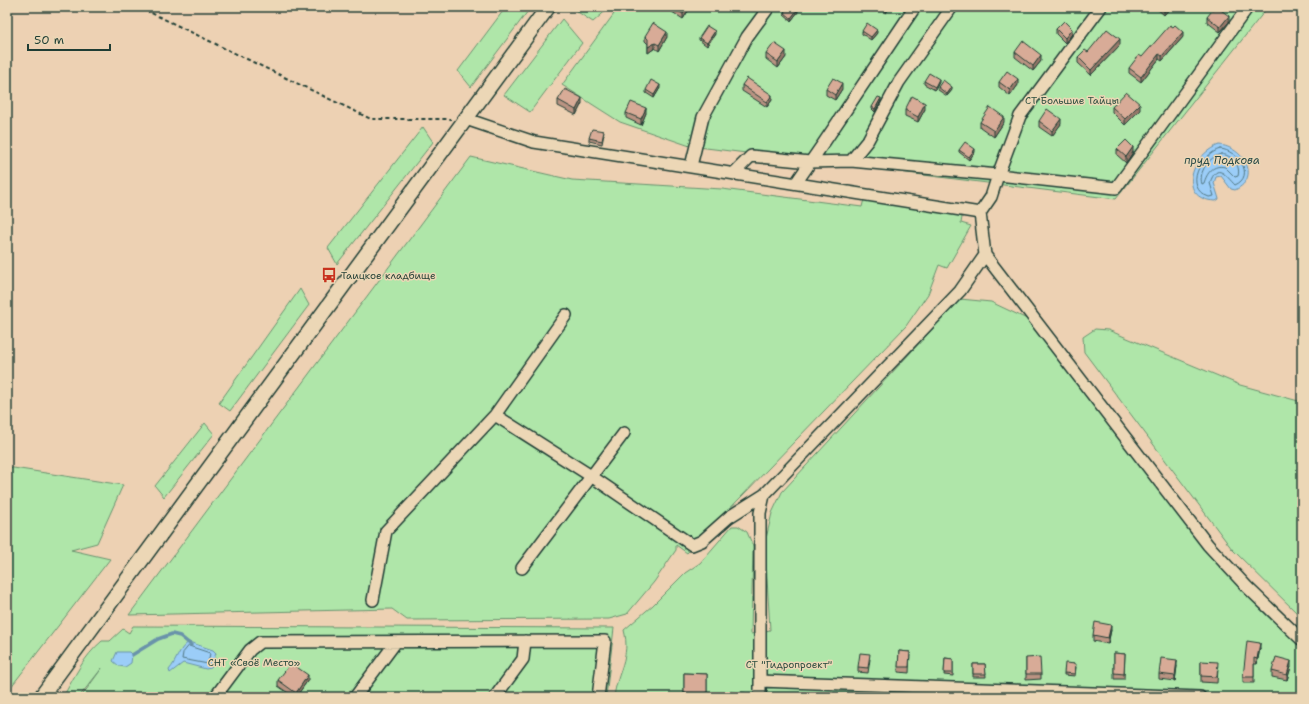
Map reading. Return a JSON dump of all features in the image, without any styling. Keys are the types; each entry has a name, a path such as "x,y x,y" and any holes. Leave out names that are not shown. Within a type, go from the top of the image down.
{"main road":[{"path":"41,697 548,7"}],"street":[{"path":"691,166 703,117 747,37 769,7"},
{"path":"796,183 915,7"},
{"path":"851,161 868,140 899,82 952,7"},
{"path":"1101,7 1020,116 991,197 980,213 985,255 1208,545 1302,640"},
{"path":"734,173 751,156 810,162 851,161 1116,188 1248,7"},
{"path":"466,119 534,142 980,213"},
{"path":"495,415 591,476 692,545 702,541 729,517 764,495 960,292 985,255"},
{"path":"373,600 386,531 495,415 566,315"},
{"path":"522,568 624,433"},
{"path":"760,697 760,514 764,495"},
{"path":"215,697 250,650 260,642 605,640 598,697"},
{"path":"495,697 523,659 525,641"},
{"path":"355,697 396,642"},
{"path":"760,681 1200,697"}],"path":[{"path":"139,7 371,119 466,119"}],"green space":[{"path":"506,7 531,7 471,87 458,71"},
{"path":"570,7 610,7 593,22"},
{"name":"СТ Большие Тайцы","path":"619,7 1268,7 1116,199 690,146 620,122 562,85"},
{"path":"562,19 582,43 530,112 504,95"},
{"path":"423,127 433,142 337,264 328,248"},
{"path":"471,157 572,180 722,189 862,207 864,199 963,212 961,223 971,226 947,268 939,265 928,294 906,326 687,553 676,545 676,550 654,582 627,614 609,619 407,620 392,609 129,615"},
{"path":"300,289 309,305 230,411 219,403"},
{"name":"СТ \"Гидропроект\"","path":"960,299 991,302 1027,319 1207,548 1302,645 1302,697 614,697 625,656 626,640 624,630 653,605 685,573 700,563 732,526 738,526 747,532 753,546 751,634 770,630 765,543 772,513 782,492"},
{"path":"1095,329 1108,330 1240,385 1302,402 1302,618 1232,549 1084,352 1083,337"},
{"path":"205,423 214,434 164,497 155,486"},
{"path":"7,467 123,485 97,543 71,550 110,559 7,692"},
{"name":"СНТ «Своё Место»","path":"133,626 614,628 606,697 81,697 102,668 79,697 63,697 80,667 95,647 102,641 110,641 123,629 129,633"}],"water":[{"name":"пруд Подкова","path":"1219,145 1228,147 1242,157 1246,163 1248,171 1247,178 1243,184 1235,190 1231,189 1221,176 1216,177 1214,183 1219,199 1216,201 1203,199 1196,193 1192,185 1192,176 1195,166 1201,157 1209,150"},
{"path":"189,642 213,650 216,653 211,668 206,669 183,663 170,673 169,670 180,652"},
{"path":"117,652 129,652 132,655 131,663 125,667 119,666 113,661"}],"building":[{"path":"672,7 687,7 683,14"},
{"path":"788,7 795,7 798,9 791,18 784,12"},
{"path":"1215,7 1229,16 1220,27 1207,17"},
{"path":"1064,21 1072,29 1065,38 1056,29"},
{"path":"653,23 667,32 659,45 655,43 648,47 648,39 645,36"},
{"path":"867,23 877,30 871,37 862,31"},
{"path":"1170,25 1173,27 1175,25 1183,32 1162,56 1159,54 1141,77 1129,68 1139,55 1142,57"},
{"path":"707,26 715,31 707,43 699,38"},
{"path":"1107,29 1120,39 1091,70 1078,57 1085,50 1088,52"},
{"path":"1023,41 1041,55 1033,66 1015,52"},
{"path":"774,43 786,51 778,62 766,54"},
{"path":"1007,71 1018,79 1010,90 999,82"},
{"path":"929,73 939,79 935,87 924,81"},
{"path":"747,78 772,95 767,102 742,85"},
{"path":"833,78 842,83 835,95 826,89"},
{"path":"651,80 660,85 654,95 646,90"},
{"path":"943,80 952,87 947,94 938,87"},
{"path":"565,89 582,98 576,110 558,100"},
{"path":"1126,92 1140,104 1125,119 1112,107"},
{"path":"912,96 925,103 918,117 905,110"},
{"path":"878,97 881,98 875,109 872,107"},
{"path":"631,102 646,108 641,119 626,113"},
{"path":"990,107 1004,117 994,131 980,122"},
{"path":"1047,109 1061,119 1052,131 1039,121"},
{"path":"592,129 604,131 602,141 589,138"},
{"path":"1126,140 1133,147 1126,157 1117,149"},
{"path":"965,142 975,149 969,157 959,150"},
{"path":"1095,622 1111,625 1108,638 1093,635"},
{"path":"1247,641 1260,643 1257,659 1254,658 1254,677 1243,677"},
{"path":"899,651 910,652 909,667 898,667"},
{"path":"860,653 870,654 868,668 858,667"},
{"path":"1114,653 1125,654 1124,674 1114,673"},
{"path":"1040,657 1041,674 1026,674 1026,658"},
{"path":"1276,657 1291,661 1287,675 1272,671"},
{"path":"945,658 953,659 953,673 944,673"},
{"path":"1161,658 1177,660 1175,676 1159,674"},
{"path":"1201,661 1218,662 1217,677 1201,676"},
{"path":"291,663 308,675 296,693 278,680"},
{"path":"1065,663 1076,664 1075,674 1064,673"},
{"path":"973,664 985,664 986,674 973,674"},
{"path":"684,673 707,674 707,694 684,693"},
{"path":"730,692 745,693 745,697 730,697"}],"waterway":[{"path":"132,655 158,639 172,634 180,636 191,645"}],"place":[{"name":"Таицкое кладбище","path":"329,275"}]}
